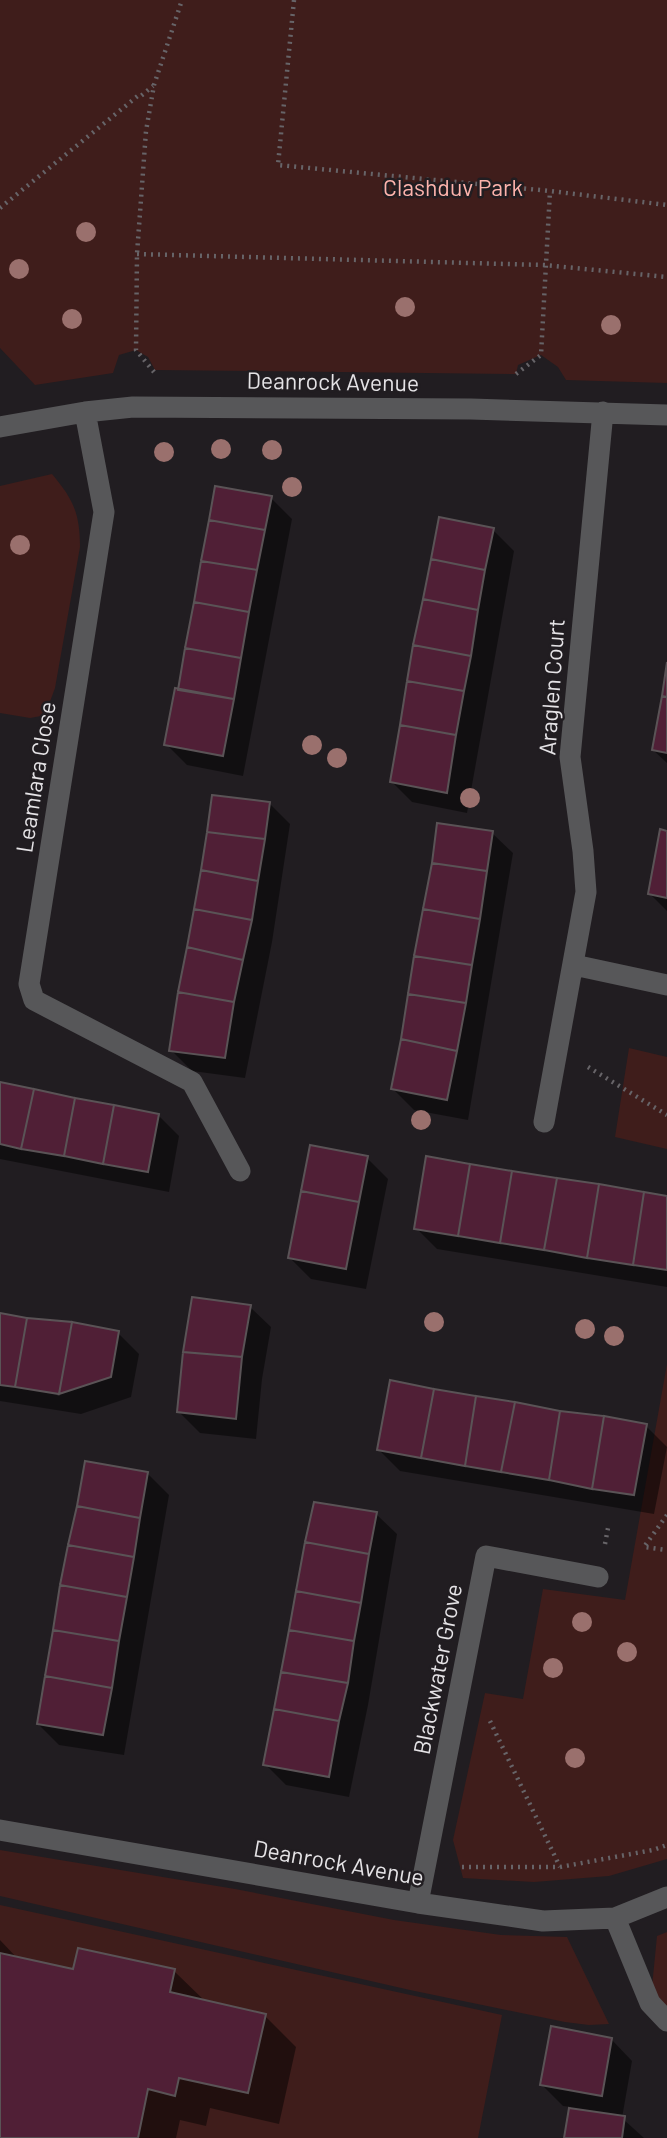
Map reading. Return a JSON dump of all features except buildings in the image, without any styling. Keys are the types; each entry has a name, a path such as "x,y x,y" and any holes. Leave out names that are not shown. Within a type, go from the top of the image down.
{"street":[{"name":"Deanrock Avenue","path":"0,427 85,412 182,406 667,415"},
{"name":"Leamlara Close","path":"85,412 104,512 29,984 34,1000 192,1082 240,1171"},
{"name":"Araglen Court","path":"544,1122 586,892 570,757 603,412"},
{"path":"574,965 667,985"},
{"name":"Blackwater Grove","path":"418,1903 486,1556 598,1577"},
{"name":"Deanrock Avenue","path":"0,1830 418,1903 543,1921 615,1918 667,1897"},
{"path":"615,1918 650,2003 667,2021"}],"path":[{"path":"182,0 154,85 146,131 137,254 136,350 182,406"},
{"path":"294,0 278,165 667,205"},
{"path":"0,208 154,85"},
{"path":"541,355 550,191"},
{"path":"137,254 544,265 667,277"},
{"path":"557,1049 667,1115"},
{"path":"667,1514 644,1547 667,1550"},
{"path":"489,1720 560,1867"},
{"path":"462,1867 560,1867 667,1845"}],"green space":[{"name":"Clashduv Park","path":"0,0 667,0 667,383 566,380 558,367 541,355 518,365 516,374 155,370 148,357 136,350 119,355 113,373 35,385 0,348"},
{"path":"52,474 74,507 79,525 80,547 55,688 48,707 41,716 30,718 0,713 0,486"},
{"path":"629,1048 667,1057 667,1149 615,1137"},
{"path":"667,1364 667,1859 609,1876 534,1882 463,1878 453,1840 485,1693 523,1699 543,1589 625,1600"},
{"path":"0,1850 235,1889 394,1920 501,1935 567,1937 609,2024 565,2022 410,1990 0,1896"},
{"path":"0,1905 502,2015 478,2138 0,2138"},
{"path":"667,1932 667,2011 651,1997 657,1936"}]}
